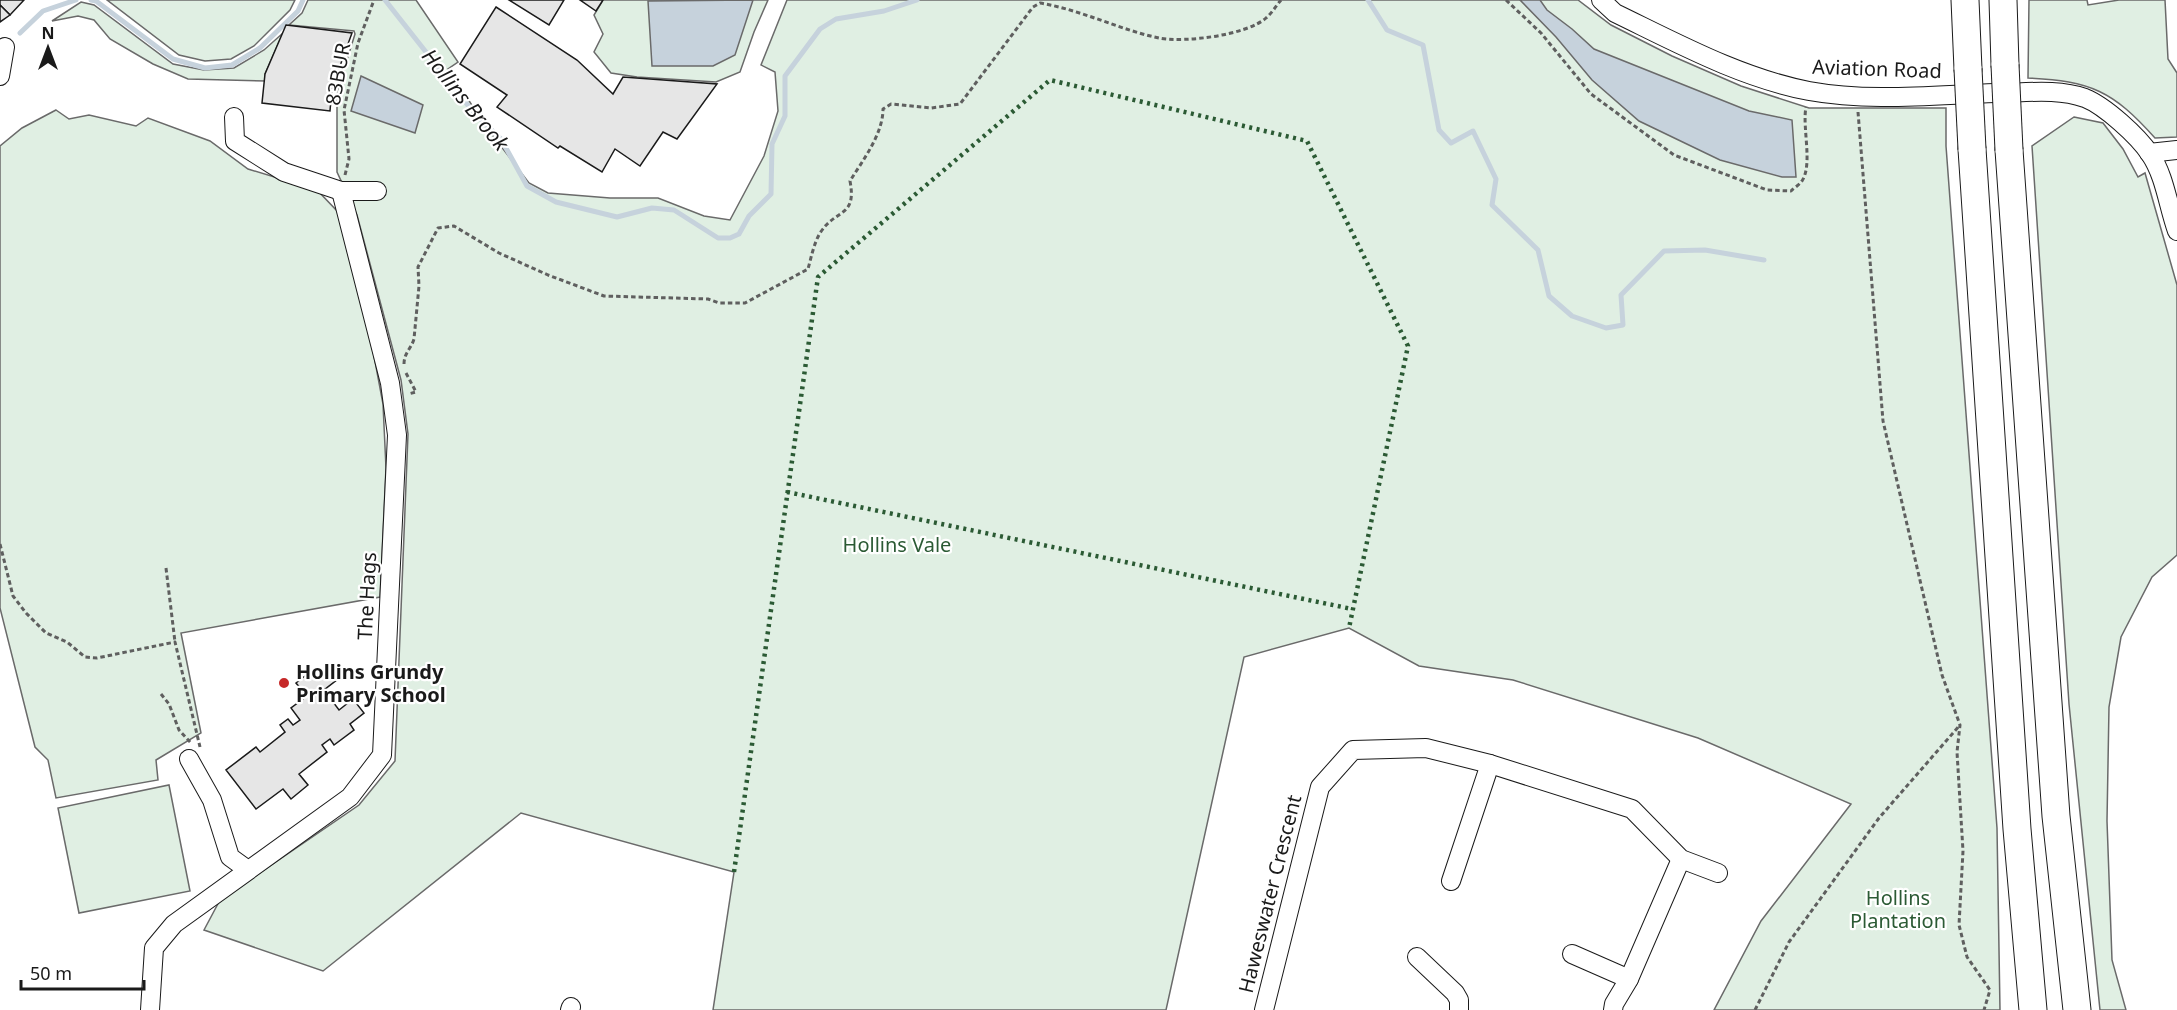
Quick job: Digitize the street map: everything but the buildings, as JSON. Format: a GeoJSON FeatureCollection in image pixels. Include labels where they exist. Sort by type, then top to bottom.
{"type":"FeatureCollection","features":[{"type":"Feature","properties":{"kind":"highway"},"geometry":{"type":"LineString","coordinates":[[1965,0],[1972,149],[2017,829],[2033,1010]]}},
{"type":"Feature","properties":{"kind":"highway"},"geometry":{"type":"LineString","coordinates":[[2002,0],[2009,150],[2056,816],[2077,1010]]}},
{"type":"Feature","properties":{"kind":"street","name":"Aviation Road"},"geometry":{"type":"LineString","coordinates":[[1600,0],[1615,13],[1730,67],[1810,91],[1856,95],[2030,92],[2070,94],[2084,98],[2105,110],[2150,153]]}},
{"type":"Feature","properties":{"kind":"street"},"geometry":{"type":"LineString","coordinates":[[0,76],[5,47]]}},
{"type":"Feature","properties":{"kind":"street"},"geometry":{"type":"LineString","coordinates":[[234,117],[235,141],[284,172],[341,191],[377,191]]}},
{"type":"Feature","properties":{"kind":"street"},"geometry":{"type":"LineString","coordinates":[[2177,150],[2150,153],[2157,167],[2177,231]]}},
{"type":"Feature","properties":{"kind":"street","name":"The Hags"},"geometry":{"type":"LineString","coordinates":[[150,1010],[154,948],[174,924],[350,797],[382,755],[397,435],[390,383],[341,191]]}},
{"type":"Feature","properties":{"kind":"street","name":"Haweswater Crescent"},"geometry":{"type":"LineString","coordinates":[[1264,1010],[1320,787],[1353,750],[1426,748],[1490,764],[1632,809],[1681,859]]}},
{"type":"Feature","properties":{"kind":"street"},"geometry":{"type":"LineString","coordinates":[[189,759],[212,800],[230,857],[248,870]]}},
{"type":"Feature","properties":{"kind":"street"},"geometry":{"type":"LineString","coordinates":[[1451,881],[1490,764]]}},
{"type":"Feature","properties":{"kind":"street"},"geometry":{"type":"LineString","coordinates":[[1613,1010],[1614,1004],[1629,979],[1681,859],[1718,873]]}},
{"type":"Feature","properties":{"kind":"street"},"geometry":{"type":"LineString","coordinates":[[1572,954],[1629,979]]}},
{"type":"Feature","properties":{"kind":"street"},"geometry":{"type":"LineString","coordinates":[[1418,957],[1455,993],[1459,1000],[1460,1010]]}},
{"type":"Feature","properties":{"kind":"path","name":"83BUR"},"geometry":{"type":"LineString","coordinates":[[341,191],[349,159],[344,110],[358,43],[374,0]]}},
{"type":"Feature","properties":{"kind":"path"},"geometry":{"type":"LineString","coordinates":[[392,397],[416,392],[404,369],[404,356],[412,346],[414,339],[419,286],[418,267],[438,228],[454,226],[499,253],[548,276],[604,296],[708,299],[719,303],[746,303],[808,269],[819,234],[831,220],[849,208],[853,197],[850,181],[869,150],[883,117],[883,109],[891,104],[931,108],[960,104],[1033,7],[1040,3],[1061,6],[1160,38],[1187,39],[1248,29],[1266,18],[1281,0]]}},
{"type":"Feature","properties":{"kind":"path"},"geometry":{"type":"LineString","coordinates":[[1506,0],[1541,33],[1591,94],[1674,155],[1767,190],[1791,191],[1802,180],[1806,168],[1804,116],[1810,91]]}},
{"type":"Feature","properties":{"kind":"path"},"geometry":{"type":"LineString","coordinates":[[1856,95],[1883,421],[1942,675],[1960,725],[1957,752],[1963,850],[1959,925],[1967,957],[1990,990],[1984,1010]]}},
{"type":"Feature","properties":{"kind":"path"},"geometry":{"type":"LineString","coordinates":[[0,544],[13,596],[46,633],[67,642],[85,657],[97,658],[175,642]]}},
{"type":"Feature","properties":{"kind":"path"},"geometry":{"type":"LineString","coordinates":[[161,694],[169,705],[179,730],[192,745],[201,747],[175,642],[166,568]]}},
{"type":"Feature","properties":{"kind":"path"},"geometry":{"type":"LineString","coordinates":[[1755,1010],[1789,942],[1878,818],[1960,725]]}},
{"type":"Feature","properties":{"kind":"green space"},"geometry":{"type":"Polygon","coordinates":[[[107,0],[295,0],[290,10],[254,46],[231,59],[205,61],[179,55],[107,0]]]}},
{"type":"Feature","properties":{"kind":"green space","name":"Hollins Vale"},"geometry":{"type":"Polygon","coordinates":[[[308,0],[416,0],[458,62],[448,69],[487,128],[529,183],[548,193],[610,198],[658,198],[704,216],[730,220],[764,156],[778,111],[775,72],[761,65],[787,0],[1578,0],[1611,25],[1672,56],[1741,86],[1809,108],[1946,108],[1946,146],[1997,828],[2000,1010],[1714,1010],[1761,921],[1851,804],[1698,738],[1513,680],[1419,666],[1349,628],[1244,657],[1166,1010],[713,1010],[734,872],[521,813],[323,971],[204,930],[220,900],[359,805],[395,761],[408,434],[401,380],[357,215],[337,172],[337,92],[355,34],[354,31],[289,25],[302,13],[308,0]]]}},
{"type":"Feature","properties":{"kind":"green space"},"geometry":{"type":"Polygon","coordinates":[[[603,0],[768,0],[740,72],[716,82],[611,73],[594,52],[603,34],[594,15],[603,0]]]}},
{"type":"Feature","properties":{"kind":"green space"},"geometry":{"type":"Polygon","coordinates":[[[2029,0],[2087,0],[2088,5],[2119,0],[2165,0],[2168,59],[2177,73],[2177,137],[2155,138],[2113,99],[2085,86],[2028,78],[2029,0]]]}},
{"type":"Feature","properties":{"kind":"green space"},"geometry":{"type":"Polygon","coordinates":[[[81,2],[94,5],[173,64],[204,70],[234,68],[264,50],[283,33],[265,74],[266,81],[188,79],[153,64],[110,39],[94,20],[78,16],[52,21],[81,2]]]}},
{"type":"Feature","properties":{"kind":"green space"},"geometry":{"type":"Polygon","coordinates":[[[56,110],[69,119],[89,115],[136,126],[148,118],[210,141],[248,169],[317,190],[338,212],[368,324],[383,404],[386,468],[380,597],[181,633],[201,733],[156,760],[158,780],[56,798],[48,760],[35,747],[0,608],[0,146],[22,128],[56,110]]]}},
{"type":"Feature","properties":{"kind":"green space"},"geometry":{"type":"Polygon","coordinates":[[[2074,117],[2103,123],[2123,149],[2138,177],[2145,173],[2177,285],[2177,555],[2152,577],[2121,637],[2109,707],[2107,821],[2112,960],[2126,1010],[2100,1010],[2069,704],[2032,146],[2074,117]]]}},
{"type":"Feature","properties":{"kind":"green space"},"geometry":{"type":"Polygon","coordinates":[[[169,785],[190,891],[79,913],[58,808],[169,785]]]}},
{"type":"Feature","properties":{"kind":"shaded area"},"geometry":{"type":"Polygon","coordinates":[[[753,0],[735,55],[713,66],[652,66],[648,1],[753,0]]]}},
{"type":"Feature","properties":{"kind":"shaded area"},"geometry":{"type":"Polygon","coordinates":[[[1520,0],[1540,0],[1547,10],[1594,49],[1749,111],[1792,120],[1796,177],[1782,177],[1720,160],[1639,121],[1592,80],[1556,37],[1520,0]]]}},
{"type":"Feature","properties":{"kind":"shaded area"},"geometry":{"type":"Polygon","coordinates":[[[361,76],[423,105],[415,133],[351,111],[361,76]]]}},
{"type":"Feature","properties":{"kind":"waterway","name":"Hollins Brook"},"geometry":{"type":"LineString","coordinates":[[20,33],[43,11],[76,0]]}},
{"type":"Feature","properties":{"kind":"waterway","name":"Hollins Brook"},"geometry":{"type":"LineString","coordinates":[[91,0],[96,1],[173,59],[205,68],[232,65],[260,48],[298,11],[303,0]]}},
{"type":"Feature","properties":{"kind":"waterway","name":"Hollins Brook"},"geometry":{"type":"LineString","coordinates":[[385,0],[474,113],[501,139],[527,186],[556,202],[617,217],[652,208],[674,210],[718,238],[730,238],[739,234],[749,216],[771,194],[772,144],[785,116],[785,76],[820,29],[836,19],[884,11],[917,0]]}},
{"type":"Feature","properties":{"kind":"waterway","name":"Hollins Brook"},"geometry":{"type":"LineString","coordinates":[[1368,0],[1387,30],[1423,45],[1439,130],[1451,143],[1473,131],[1496,179],[1492,205],[1538,250],[1549,296],[1572,316],[1606,328],[1623,325],[1621,295],[1664,251],[1705,250],[1764,260]]}},
{"type":"Feature","properties":{"kind":"hedge"},"geometry":{"type":"LineString","coordinates":[[734,872],[818,277],[1050,80],[1307,141],[1408,346],[1349,628]]}},
{"type":"Feature","properties":{"kind":"hedge"},"geometry":{"type":"LineString","coordinates":[[787,492],[1352,609]]}},
{"type":"Feature","properties":{"kind":"place","name":"Hollins Grundy Primary School"},"geometry":{"type":"Point","coordinates":[284,683]}},
{"type":"Feature","properties":{"kind":"park label","name":"Hollins Plantation"},"geometry":{"type":"Point","coordinates":[1898,910]}}]}
